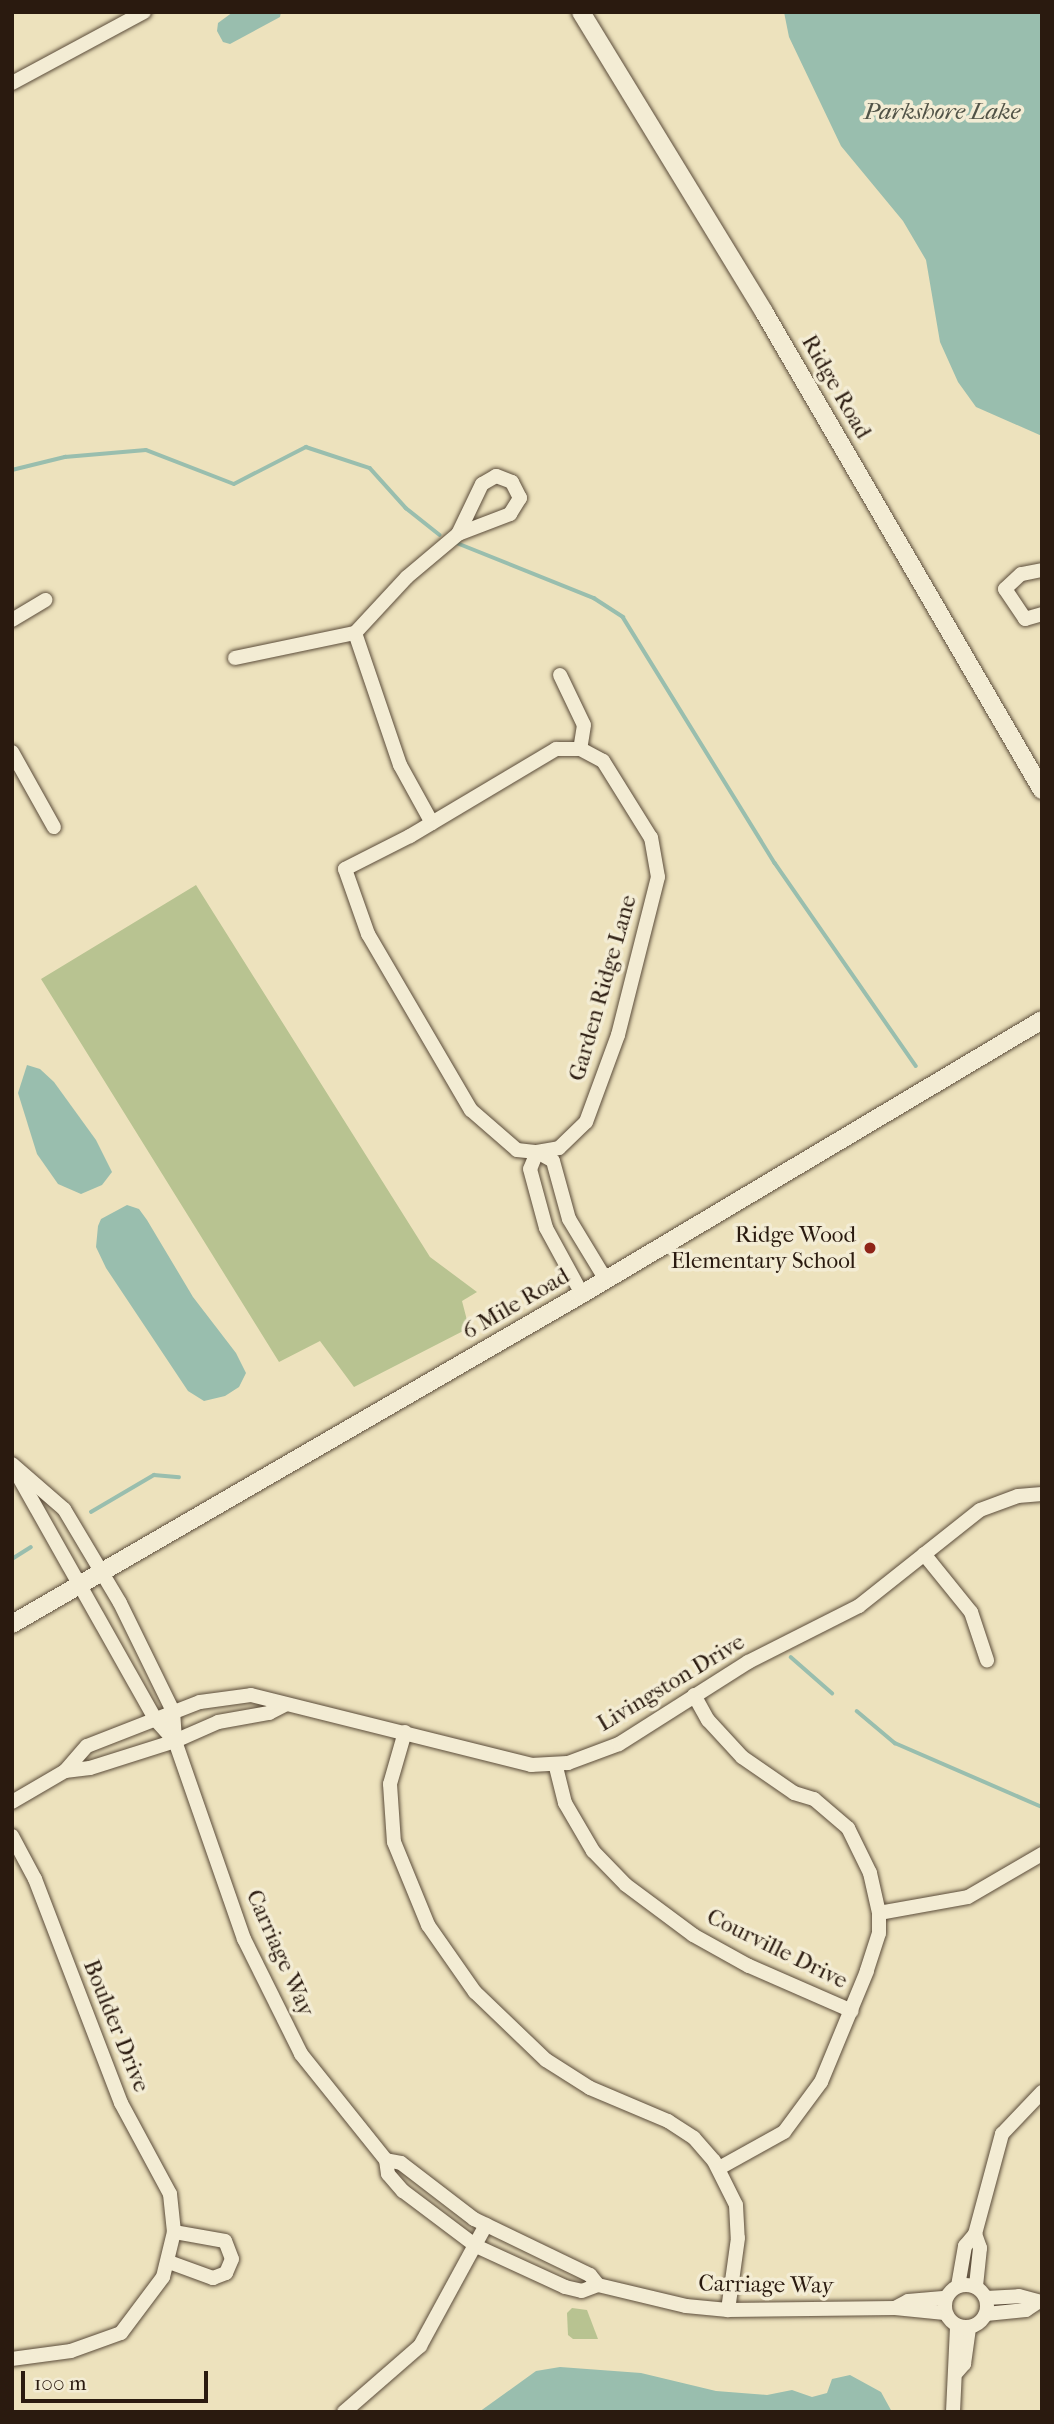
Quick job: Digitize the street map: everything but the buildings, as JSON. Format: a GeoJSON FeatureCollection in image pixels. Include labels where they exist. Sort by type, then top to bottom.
{"type":"FeatureCollection","features":[{"type":"Feature","properties":{"kind":"street"},"geometry":{"type":"LineString","coordinates":[[12,83],[144,12]]}},
{"type":"Feature","properties":{"kind":"street","name":"Ridge Road"},"geometry":{"type":"LineString","coordinates":[[581,12],[764,312],[1042,790]]}},
{"type":"Feature","properties":{"kind":"street"},"geometry":{"type":"LineString","coordinates":[[235,659],[355,633],[408,577],[458,534],[510,514],[520,498],[512,482],[496,476],[482,484],[458,534]]}},
{"type":"Feature","properties":{"kind":"street"},"geometry":{"type":"LineString","coordinates":[[1042,570],[1021,574],[1006,589],[1025,619],[1042,614]]}},
{"type":"Feature","properties":{"kind":"street"},"geometry":{"type":"LineString","coordinates":[[12,620],[45,600]]}},
{"type":"Feature","properties":{"kind":"street"},"geometry":{"type":"LineString","coordinates":[[355,633],[400,765],[432,822]]}},
{"type":"Feature","properties":{"kind":"street"},"geometry":{"type":"LineString","coordinates":[[561,676],[584,725],[580,749],[556,749],[432,822],[345,869],[368,934],[471,1110],[517,1150],[537,1152],[553,1161],[569,1219],[606,1280]]}},
{"type":"Feature","properties":{"kind":"street","name":"Garden Ridge Lane"},"geometry":{"type":"LineString","coordinates":[[537,1152],[559,1148],[586,1122],[618,1035],[658,877],[651,838],[603,761],[580,749]]}},
{"type":"Feature","properties":{"kind":"street"},"geometry":{"type":"LineString","coordinates":[[12,752],[54,827]]}},
{"type":"Feature","properties":{"kind":"street","name":"6 Mile Road"},"geometry":{"type":"LineString","coordinates":[[12,1624],[606,1280],[1042,1020]]}},
{"type":"Feature","properties":{"kind":"street"},"geometry":{"type":"LineString","coordinates":[[537,1152],[530,1169],[546,1228],[582,1294]]}},
{"type":"Feature","properties":{"kind":"street","name":"Carriage Way"},"geometry":{"type":"LineString","coordinates":[[12,1464],[64,1509],[102,1571],[173,1711],[175,1741],[244,1939],[301,2054],[386,2160],[388,2174],[402,2191],[476,2246],[551,2283],[582,2291],[598,2285],[686,2306],[728,2310],[895,2308],[908,2301],[946,2305]]}},
{"type":"Feature","properties":{"kind":"street","name":"Carriage Way"},"geometry":{"type":"LineString","coordinates":[[12,1464],[82,1583],[155,1718],[175,1741]]}},
{"type":"Feature","properties":{"kind":"street","name":"Livingston Drive"},"geometry":{"type":"LineString","coordinates":[[65,1771],[87,1746],[155,1718],[173,1711],[251,1695],[269,1696],[285,1705],[405,1732],[531,1765],[556,1767],[619,1744],[694,1695],[859,1606],[980,1510],[1018,1496],[1042,1494]]}},
{"type":"Feature","properties":{"kind":"street"},"geometry":{"type":"LineString","coordinates":[[924,1554],[971,1612],[987,1660]]}},
{"type":"Feature","properties":{"kind":"street"},"geometry":{"type":"LineString","coordinates":[[694,1695],[708,1720],[742,1757],[794,1793],[814,1799],[848,1828],[870,1873],[879,1913],[879,1933],[852,2011],[821,2082],[784,2132],[719,2168]]}},
{"type":"Feature","properties":{"kind":"street"},"geometry":{"type":"LineString","coordinates":[[12,1802],[65,1771],[175,1741],[218,1721],[269,1713],[285,1705]]}},
{"type":"Feature","properties":{"kind":"street"},"geometry":{"type":"LineString","coordinates":[[405,1732],[390,1784],[396,1853],[428,1925],[462,1975],[546,2060],[590,2088],[668,2121],[694,2138],[719,2168],[736,2205],[738,2238],[728,2310]]}},
{"type":"Feature","properties":{"kind":"street","name":"Courville Drive"},"geometry":{"type":"LineString","coordinates":[[556,1767],[565,1803],[593,1851],[626,1885],[693,1935],[749,1966],[852,2011]]}},
{"type":"Feature","properties":{"kind":"street","name":"Boulder Drive"},"geometry":{"type":"LineString","coordinates":[[12,1836],[35,1879],[121,2103],[170,2194],[174,2232],[169,2262],[154,2294],[121,2333],[83,2348],[12,2360]]}},
{"type":"Feature","properties":{"kind":"street"},"geometry":{"type":"LineString","coordinates":[[879,1913],[968,1897],[1042,1854]]}},
{"type":"Feature","properties":{"kind":"street"},"geometry":{"type":"LineString","coordinates":[[963,2326],[946,2305],[958,2286],[965,2246],[975,2234],[1002,2134],[1042,2092]]}},
{"type":"Feature","properties":{"kind":"street","name":"Carriage Way"},"geometry":{"type":"LineString","coordinates":[[386,2160],[401,2163],[486,2225],[590,2275],[598,2285]]}},
{"type":"Feature","properties":{"kind":"street"},"geometry":{"type":"LineString","coordinates":[[344,2412],[420,2346],[486,2225]]}},
{"type":"Feature","properties":{"kind":"street"},"geometry":{"type":"LineString","coordinates":[[169,2262],[213,2278],[226,2273],[232,2259],[225,2241],[174,2232]]}},
{"type":"Feature","properties":{"kind":"street"},"geometry":{"type":"LineString","coordinates":[[975,2234],[980,2248],[976,2286],[986,2298],[986,2314]]}},
{"type":"Feature","properties":{"kind":"street"},"geometry":{"type":"LineString","coordinates":[[958,2286],[976,2286]]}},
{"type":"Feature","properties":{"kind":"street"},"geometry":{"type":"LineString","coordinates":[[986,2298],[1018,2296],[1040,2302]]}},
{"type":"Feature","properties":{"kind":"street"},"geometry":{"type":"LineString","coordinates":[[953,2412],[957,2372],[953,2363],[963,2326],[986,2314],[1026,2310],[1040,2302]]}},
{"type":"Feature","properties":{"kind":"shaded area"},"geometry":{"type":"Polygon","coordinates":[[[196,885],[430,1257],[477,1292],[462,1301],[469,1328],[354,1387],[320,1341],[279,1362],[41,979],[196,885]]]}},
{"type":"Feature","properties":{"kind":"shaded area"},"geometry":{"type":"Polygon","coordinates":[[[572,2308],[587,2310],[598,2339],[573,2339],[568,2335],[567,2313],[572,2308]]]}},
{"type":"Feature","properties":{"kind":"water"},"geometry":{"type":"Polygon","coordinates":[[[233,12],[281,12],[280,17],[230,44],[223,42],[217,31],[218,23],[233,12]]]}},
{"type":"Feature","properties":{"kind":"water","name":"Parkshore Lake"},"geometry":{"type":"Polygon","coordinates":[[[784,12],[1042,12],[1042,436],[976,407],[958,382],[940,342],[926,260],[903,221],[841,146],[789,37],[784,12]]]}},
{"type":"Feature","properties":{"kind":"water"},"geometry":{"type":"Polygon","coordinates":[[[27,1065],[40,1069],[54,1082],[96,1140],[112,1172],[102,1185],[81,1194],[58,1184],[37,1154],[18,1093],[27,1065]]]}},
{"type":"Feature","properties":{"kind":"water"},"geometry":{"type":"Polygon","coordinates":[[[127,1205],[139,1209],[193,1297],[236,1353],[246,1373],[239,1387],[225,1396],[204,1401],[188,1391],[106,1268],[96,1247],[98,1226],[101,1219],[127,1205]]]}},
{"type":"Feature","properties":{"kind":"water"},"geometry":{"type":"Polygon","coordinates":[[[560,2367],[641,2373],[716,2391],[767,2395],[792,2390],[812,2397],[827,2393],[832,2379],[850,2375],[881,2392],[892,2412],[479,2412],[536,2371],[560,2367]]]}},
{"type":"Feature","properties":{"kind":"waterway"},"geometry":{"type":"LineString","coordinates":[[12,470],[65,457],[146,450],[234,484],[306,447],[370,468],[406,508],[440,535]]}},
{"type":"Feature","properties":{"kind":"waterway"},"geometry":{"type":"LineString","coordinates":[[457,543],[594,598],[623,617],[775,863],[916,1066]]}},
{"type":"Feature","properties":{"kind":"waterway"},"geometry":{"type":"LineString","coordinates":[[91,1512],[154,1475],[179,1477]]}},
{"type":"Feature","properties":{"kind":"waterway"},"geometry":{"type":"LineString","coordinates":[[12,1559],[31,1547]]}},
{"type":"Feature","properties":{"kind":"waterway"},"geometry":{"type":"LineString","coordinates":[[791,1657],[832,1693]]}},
{"type":"Feature","properties":{"kind":"waterway"},"geometry":{"type":"LineString","coordinates":[[857,1711],[895,1743],[1042,1807]]}},
{"type":"Feature","properties":{"kind":"place","name":"Ridge Wood Elementary School"},"geometry":{"type":"Point","coordinates":[870,1248]}}]}
